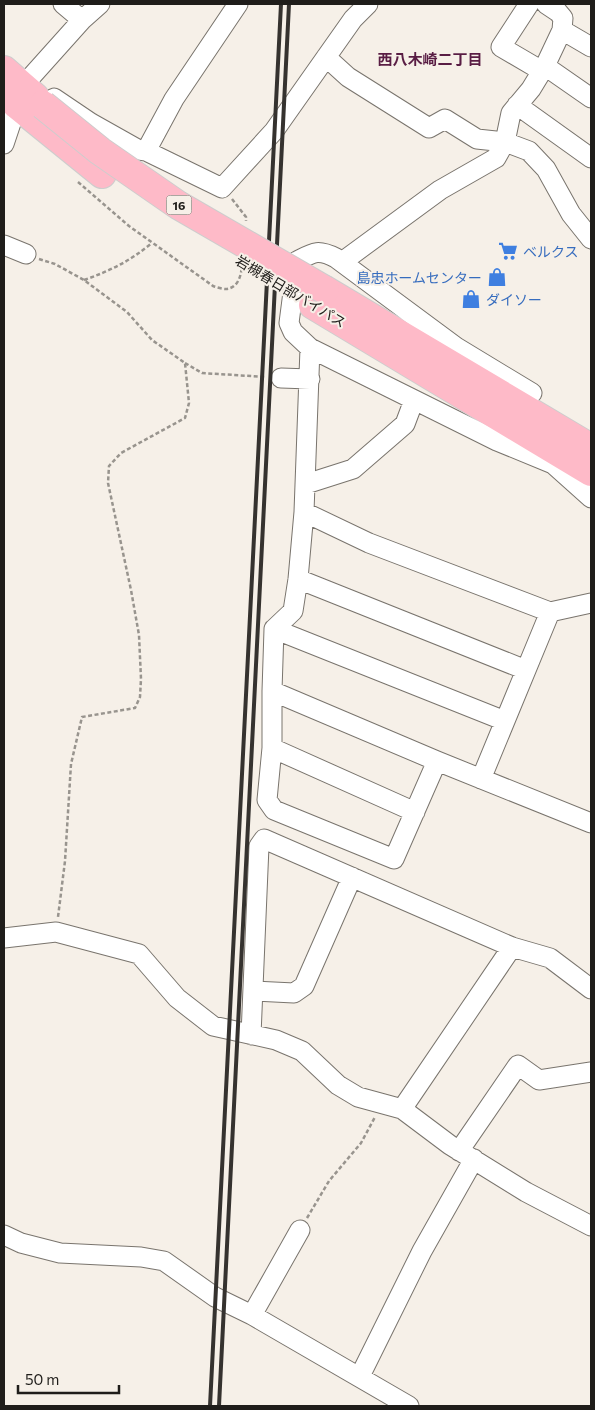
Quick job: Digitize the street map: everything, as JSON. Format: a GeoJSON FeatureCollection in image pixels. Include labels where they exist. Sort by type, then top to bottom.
{"type":"FeatureCollection","features":[{"type":"Feature","properties":{"kind":"highway","name":"岩槻春日部バイパス"},"geometry":{"type":"LineString","coordinates":[[4,70],[26,98],[102,174],[591,448]]}},
{"type":"Feature","properties":{"kind":"highway","name":"岩槻春日部バイパス"},"geometry":{"type":"LineString","coordinates":[[319,297],[591,472]]}},
{"type":"Feature","properties":{"kind":"street"},"geometry":{"type":"LineString","coordinates":[[63,4],[82,20]]}},
{"type":"Feature","properties":{"kind":"street"},"geometry":{"type":"LineString","coordinates":[[4,144],[26,98],[82,20],[100,4]]}},
{"type":"Feature","properties":{"kind":"street"},"geometry":{"type":"LineString","coordinates":[[146,151],[174,99],[238,4]]}},
{"type":"Feature","properties":{"kind":"street"},"geometry":{"type":"LineString","coordinates":[[26,98],[69,109],[139,150],[146,151],[222,188],[274,131],[353,19],[368,4]]}},
{"type":"Feature","properties":{"kind":"street"},"geometry":{"type":"LineString","coordinates":[[529,4],[501,47],[544,68],[591,98]]}},
{"type":"Feature","properties":{"kind":"street"},"geometry":{"type":"LineString","coordinates":[[342,262],[440,190],[496,158],[506,142],[511,113],[532,89],[562,30],[563,18],[546,4]]}},
{"type":"Feature","properties":{"kind":"street"},"geometry":{"type":"LineString","coordinates":[[562,30],[591,47]]}},
{"type":"Feature","properties":{"kind":"street"},"geometry":{"type":"LineString","coordinates":[[326,57],[348,77],[429,128],[445,120],[477,139],[506,142],[529,151],[546,169],[571,214],[591,239]]}},
{"type":"Feature","properties":{"kind":"street"},"geometry":{"type":"LineString","coordinates":[[518,105],[591,158]]}},
{"type":"Feature","properties":{"kind":"street"},"geometry":{"type":"LineString","coordinates":[[4,245],[26,254]]}},
{"type":"Feature","properties":{"kind":"street"},"geometry":{"type":"LineString","coordinates":[[532,393],[456,347],[342,262],[324,252],[310,254],[296,261],[289,323],[293,332],[310,348],[497,441],[553,464],[591,498]]}},
{"type":"Feature","properties":{"kind":"street"},"geometry":{"type":"LineString","coordinates":[[310,348],[306,484],[298,579],[293,611],[274,629],[272,748],[266,800],[274,810],[394,859],[437,761]]}},
{"type":"Feature","properties":{"kind":"street"},"geometry":{"type":"LineString","coordinates":[[281,378],[310,380]]}},
{"type":"Feature","properties":{"kind":"street"},"geometry":{"type":"LineString","coordinates":[[306,484],[353,469],[404,424],[414,400]]}},
{"type":"Feature","properties":{"kind":"street"},"geometry":{"type":"LineString","coordinates":[[304,512],[369,544],[550,612],[591,603]]}},
{"type":"Feature","properties":{"kind":"street"},"geometry":{"type":"LineString","coordinates":[[298,579],[526,670]]}},
{"type":"Feature","properties":{"kind":"street"},"geometry":{"type":"LineString","coordinates":[[481,779],[550,612]]}},
{"type":"Feature","properties":{"kind":"street"},"geometry":{"type":"LineString","coordinates":[[274,629],[505,721]]}},
{"type":"Feature","properties":{"kind":"street"},"geometry":{"type":"LineString","coordinates":[[272,692],[591,823]]}},
{"type":"Feature","properties":{"kind":"street"},"geometry":{"type":"LineString","coordinates":[[272,748],[415,812]]}},
{"type":"Feature","properties":{"kind":"street"},"geometry":{"type":"LineString","coordinates":[[251,1036],[259,846],[264,839],[512,947],[550,958],[591,989]]}},
{"type":"Feature","properties":{"kind":"street"},"geometry":{"type":"LineString","coordinates":[[253,991],[294,994],[304,986],[352,877]]}},
{"type":"Feature","properties":{"kind":"street"},"geometry":{"type":"LineString","coordinates":[[4,938],[56,932],[139,954],[177,998],[213,1026],[251,1036],[276,1040],[302,1051],[338,1085],[358,1097],[402,1109],[466,1155],[526,1192],[591,1226]]}},
{"type":"Feature","properties":{"kind":"street"},"geometry":{"type":"LineString","coordinates":[[402,1109],[512,947]]}},
{"type":"Feature","properties":{"kind":"street"},"geometry":{"type":"LineString","coordinates":[[360,1376],[422,1251],[466,1155],[518,1065],[539,1080],[591,1072]]}},
{"type":"Feature","properties":{"kind":"street"},"geometry":{"type":"LineString","coordinates":[[252,1315],[300,1230]]}},
{"type":"Feature","properties":{"kind":"street"},"geometry":{"type":"LineString","coordinates":[[4,1235],[21,1243],[60,1253],[141,1257],[164,1261],[215,1297],[252,1315],[409,1406]]}},
{"type":"Feature","properties":{"kind":"path"},"geometry":{"type":"LineString","coordinates":[[75,180],[129,226],[213,286],[225,289],[236,284],[241,276],[242,266]]}},
{"type":"Feature","properties":{"kind":"path"},"geometry":{"type":"LineString","coordinates":[[222,188],[240,206],[246,216],[245,226]]}},
{"type":"Feature","properties":{"kind":"path"},"geometry":{"type":"LineString","coordinates":[[84,280],[109,271],[137,255],[153,242]]}},
{"type":"Feature","properties":{"kind":"path"},"geometry":{"type":"LineString","coordinates":[[26,254],[54,264],[84,280],[127,312],[152,340],[202,373],[281,378]]}},
{"type":"Feature","properties":{"kind":"path"},"geometry":{"type":"LineString","coordinates":[[56,932],[65,861],[71,764],[82,717],[135,708],[140,696],[139,635],[108,483],[109,466],[121,452],[185,418],[189,403],[185,363]]}},
{"type":"Feature","properties":{"kind":"path"},"geometry":{"type":"LineString","coordinates":[[300,1230],[329,1181],[360,1143],[382,1103]]}},
{"type":"Feature","properties":{"kind":"railway"},"geometry":{"type":"LineString","coordinates":[[210,1406],[281,4]]}},
{"type":"Feature","properties":{"kind":"railway"},"geometry":{"type":"LineString","coordinates":[[219,1406],[289,4]]}},
{"type":"Feature","properties":{"kind":"place","name":"ベルクス"},"geometry":{"type":"Point","coordinates":[508,251]}},
{"type":"Feature","properties":{"kind":"place","name":"島忠ホームセンター"},"geometry":{"type":"Point","coordinates":[497,277]}},
{"type":"Feature","properties":{"kind":"place","name":"ダイソー"},"geometry":{"type":"Point","coordinates":[471,299]}},
{"type":"Feature","properties":{"kind":"district","name":"西八木崎二丁目"},"geometry":{"type":"Point","coordinates":[430,59]}}]}
